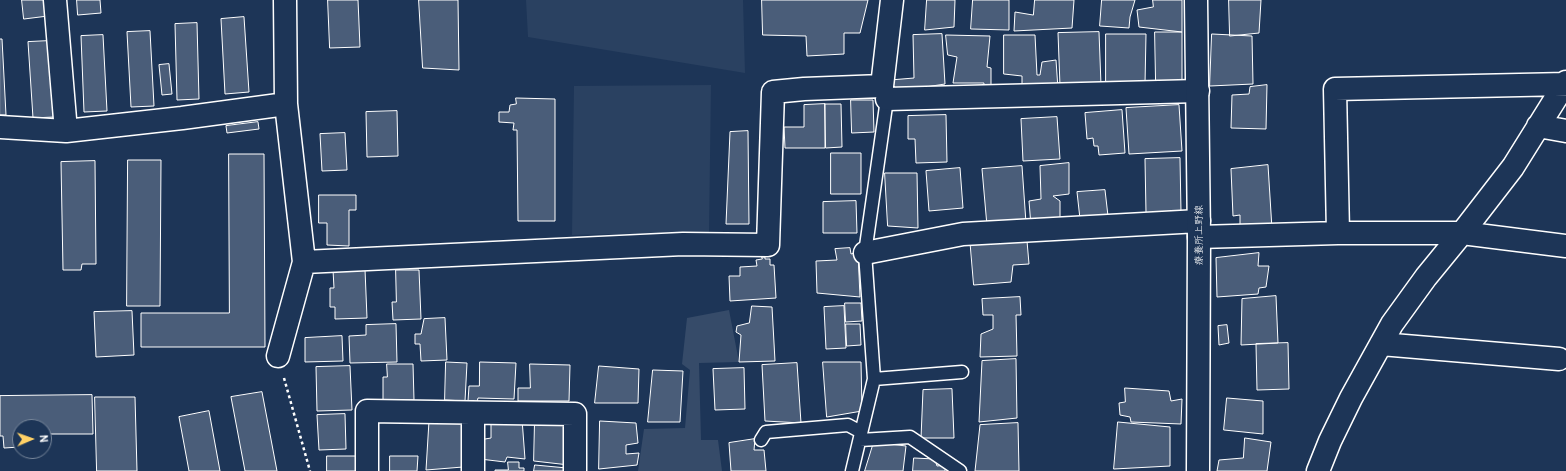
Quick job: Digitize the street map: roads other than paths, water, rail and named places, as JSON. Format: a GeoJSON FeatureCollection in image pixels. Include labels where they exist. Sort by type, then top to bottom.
{"type":"FeatureCollection","features":[{"type":"Feature","properties":{"kind":"street"},"geometry":{"type":"LineString","coordinates":[[55,0],[66,131]]}},
{"type":"Feature","properties":{"kind":"street"},"geometry":{"type":"LineString","coordinates":[[278,356],[304,262],[286,104],[285,0]]}},
{"type":"Feature","properties":{"kind":"street"},"geometry":{"type":"LineString","coordinates":[[884,93],[892,0]]}},
{"type":"Feature","properties":{"kind":"street","name":"療養所上野線"},"geometry":{"type":"LineString","coordinates":[[1196,0],[1199,229],[1198,471]]}},
{"type":"Feature","properties":{"kind":"street"},"geometry":{"type":"LineString","coordinates":[[1318,471],[1336,428],[1392,324],[1426,277],[1513,167],[1566,83]]}},
{"type":"Feature","properties":{"kind":"street"},"geometry":{"type":"LineString","coordinates":[[1338,233],[1335,89],[1566,83]]}},
{"type":"Feature","properties":{"kind":"street"},"geometry":{"type":"LineString","coordinates":[[304,262],[683,244],[768,245],[773,92],[804,89],[884,93],[1198,91]]}},
{"type":"Feature","properties":{"kind":"street"},"geometry":{"type":"LineString","coordinates":[[0,127],[66,131],[182,118],[286,104]]}},
{"type":"Feature","properties":{"kind":"street"},"geometry":{"type":"LineString","coordinates":[[1538,126],[1566,131]]}},
{"type":"Feature","properties":{"kind":"street"},"geometry":{"type":"LineString","coordinates":[[865,253],[963,234],[1199,229],[1338,233],[1462,233],[1566,246]]}},
{"type":"Feature","properties":{"kind":"street"},"geometry":{"type":"LineString","coordinates":[[1381,344],[1559,359]]}},
{"type":"Feature","properties":{"kind":"street"},"geometry":{"type":"LineString","coordinates":[[367,471],[367,411],[575,414],[575,471]]}},
{"type":"Feature","properties":{"kind":"street"},"geometry":{"type":"LineString","coordinates":[[473,413],[473,471]]}},
{"type":"Feature","properties":{"kind":"lane"},"geometry":{"type":"LineString","coordinates":[[852,471],[874,379],[865,253],[884,93]]}},
{"type":"Feature","properties":{"kind":"lane"},"geometry":{"type":"LineString","coordinates":[[874,379],[962,372]]}},
{"type":"Feature","properties":{"kind":"lane"},"geometry":{"type":"LineString","coordinates":[[761,440],[766,432],[848,425],[860,436],[910,437],[960,471]]}}]}
